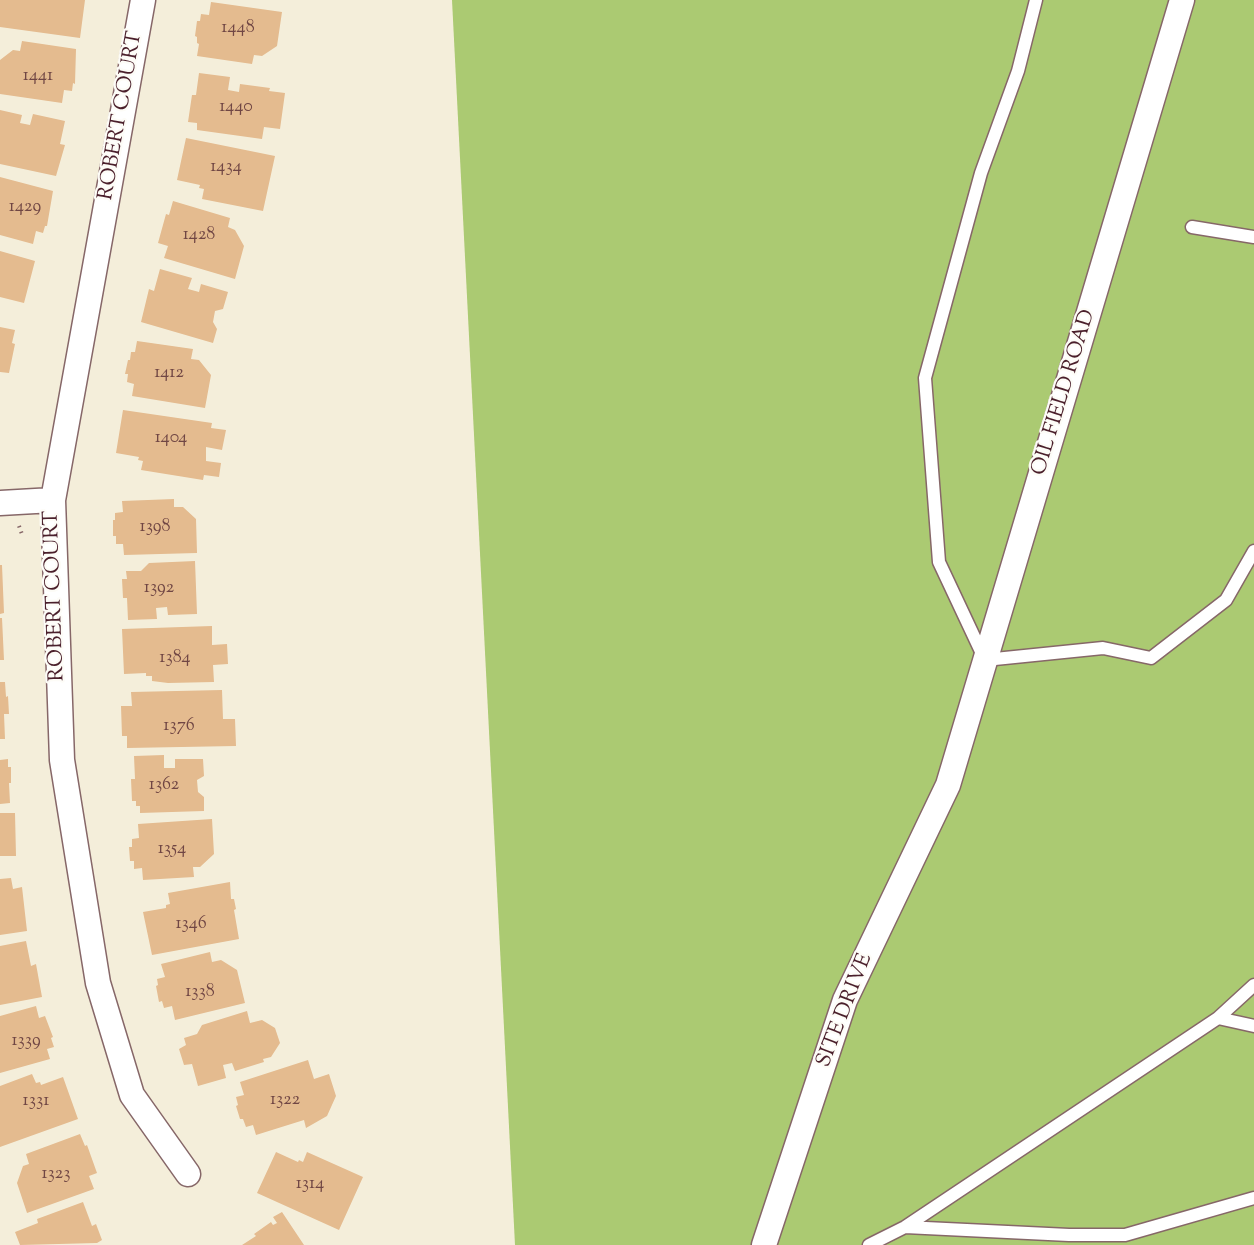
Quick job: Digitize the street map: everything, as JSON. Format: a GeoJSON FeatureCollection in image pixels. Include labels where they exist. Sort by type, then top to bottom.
{"type":"FeatureCollection","features":[{"type":"Feature","properties":{"kind":"street","name":"ROBERT COURT"},"geometry":{"type":"LineString","coordinates":[[143,0],[53,500],[62,760],[98,983],[132,1095],[188,1174]]}},
{"type":"Feature","properties":{"kind":"street","name":"OIL FIELD ROAD"},"geometry":{"type":"LineString","coordinates":[[948,785],[1182,0]]}},
{"type":"Feature","properties":{"kind":"street"},"geometry":{"type":"LineString","coordinates":[[0,503],[53,500]]}},
{"type":"Feature","properties":{"kind":"street","name":"SITE DRIVE"},"geometry":{"type":"LineString","coordinates":[[764,1245],[845,1000],[948,785]]}},
{"type":"Feature","properties":{"kind":"lane"},"geometry":{"type":"LineString","coordinates":[[1036,0],[1018,71],[981,173],[925,378],[939,562],[985,660],[1103,648],[1151,658],[1226,600],[1254,551]]}},
{"type":"Feature","properties":{"kind":"lane"},"geometry":{"type":"LineString","coordinates":[[1192,227],[1254,237]]}},
{"type":"Feature","properties":{"kind":"lane"},"geometry":{"type":"LineString","coordinates":[[869,1245],[905,1227],[1218,1018],[1254,985]]}},
{"type":"Feature","properties":{"kind":"lane"},"geometry":{"type":"LineString","coordinates":[[1218,1018],[1254,1026]]}},
{"type":"Feature","properties":{"kind":"lane"},"geometry":{"type":"LineString","coordinates":[[905,1227],[1069,1236],[1125,1236],[1254,1198]]}},
{"type":"Feature","properties":{"kind":"green space"},"geometry":{"type":"Polygon","coordinates":[[[452,0],[1254,0],[1254,1245],[515,1245],[452,0]]]}},
{"type":"Feature","properties":{"kind":"building"},"geometry":{"type":"Polygon","coordinates":[[[0,0],[85,0],[80,38],[0,27],[0,0]]]}},
{"type":"Feature","properties":{"kind":"building"},"geometry":{"type":"Polygon","coordinates":[[[211,2],[282,12],[277,46],[262,56],[254,55],[252,64],[197,56],[199,44],[195,36],[197,21],[200,21],[201,14],[209,15],[211,2]]]}},
{"type":"Feature","properties":{"kind":"building"},"geometry":{"type":"Polygon","coordinates":[[[22,41],[76,49],[75,84],[73,83],[72,91],[64,90],[62,103],[0,94],[0,60],[13,50],[20,51],[22,41]]]}},
{"type":"Feature","properties":{"kind":"building"},"geometry":{"type":"Polygon","coordinates":[[[199,73],[230,77],[228,90],[239,92],[240,84],[270,88],[269,91],[285,93],[280,129],[264,127],[262,139],[197,130],[197,123],[188,122],[192,95],[196,95],[199,73]]]}},
{"type":"Feature","properties":{"kind":"building"},"geometry":{"type":"Polygon","coordinates":[[[0,110],[22,115],[20,123],[30,125],[33,114],[65,121],[60,144],[65,145],[56,176],[0,164],[0,110]]]}},
{"type":"Feature","properties":{"kind":"building"},"geometry":{"type":"Polygon","coordinates":[[[186,138],[275,156],[263,211],[202,199],[204,189],[199,188],[200,185],[177,180],[186,138]]]}},
{"type":"Feature","properties":{"kind":"building"},"geometry":{"type":"Polygon","coordinates":[[[0,177],[53,191],[47,226],[43,233],[36,231],[33,244],[0,235],[0,177]]]}},
{"type":"Feature","properties":{"kind":"building"},"geometry":{"type":"Polygon","coordinates":[[[173,201],[230,218],[228,227],[235,230],[244,246],[235,279],[164,258],[168,246],[158,243],[166,214],[169,215],[173,201]]]}},
{"type":"Feature","properties":{"kind":"building"},"geometry":{"type":"Polygon","coordinates":[[[0,251],[35,261],[24,303],[0,297],[0,251]]]}},
{"type":"Feature","properties":{"kind":"building"},"geometry":{"type":"Polygon","coordinates":[[[160,269],[192,278],[188,289],[199,292],[201,284],[228,292],[223,309],[215,311],[213,322],[217,329],[213,343],[141,322],[149,289],[154,291],[160,269]]]}},
{"type":"Feature","properties":{"kind":"building"},"geometry":{"type":"Polygon","coordinates":[[[0,327],[15,330],[12,343],[15,344],[9,373],[0,372],[0,327]]]}},
{"type":"Feature","properties":{"kind":"building"},"geometry":{"type":"Polygon","coordinates":[[[137,341],[193,349],[191,359],[199,360],[211,375],[205,408],[132,396],[134,384],[127,382],[128,374],[125,374],[128,360],[130,360],[131,352],[135,352],[137,341]]]}},
{"type":"Feature","properties":{"kind":"building"},"geometry":{"type":"Polygon","coordinates":[[[123,410],[212,423],[211,428],[226,430],[222,450],[206,447],[206,461],[221,463],[219,477],[204,475],[203,480],[141,470],[143,461],[138,460],[139,457],[116,453],[123,410]]]}},
{"type":"Feature","properties":{"kind":"building"},"geometry":{"type":"Polygon","coordinates":[[[174,499],[174,507],[183,507],[196,519],[197,553],[124,555],[123,544],[116,544],[116,536],[113,536],[113,520],[115,520],[115,513],[123,512],[122,501],[174,499]]]}},
{"type":"Feature","properties":{"kind":"building"},"geometry":{"type":"Polygon","coordinates":[[[195,561],[197,614],[168,615],[167,607],[156,608],[157,619],[128,620],[127,598],[123,598],[122,579],[127,579],[126,571],[141,571],[149,563],[195,561]]]}},
{"type":"Feature","properties":{"kind":"building"},"geometry":{"type":"Polygon","coordinates":[[[0,565],[2,565],[4,613],[0,614],[0,565]]]}},
{"type":"Feature","properties":{"kind":"building"},"geometry":{"type":"Polygon","coordinates":[[[0,618],[2,618],[4,660],[0,660],[0,618]]]}},
{"type":"Feature","properties":{"kind":"building"},"geometry":{"type":"Polygon","coordinates":[[[212,626],[212,645],[227,644],[228,664],[213,665],[214,682],[168,683],[152,681],[152,676],[146,676],[146,673],[124,674],[122,629],[212,626]]]}},
{"type":"Feature","properties":{"kind":"building"},"geometry":{"type":"Polygon","coordinates":[[[0,682],[5,682],[6,697],[8,696],[9,714],[4,714],[5,739],[0,739],[0,682]]]}},
{"type":"Feature","properties":{"kind":"building"},"geometry":{"type":"Polygon","coordinates":[[[222,690],[223,719],[235,719],[236,746],[127,748],[127,736],[122,736],[121,706],[132,706],[131,692],[222,690]]]}},
{"type":"Feature","properties":{"kind":"building"},"geometry":{"type":"Polygon","coordinates":[[[164,755],[164,768],[175,768],[175,759],[203,759],[204,776],[197,780],[198,792],[204,797],[204,811],[140,813],[140,806],[136,806],[136,801],[132,801],[131,779],[135,779],[134,756],[164,755]]]}},
{"type":"Feature","properties":{"kind":"building"},"geometry":{"type":"Polygon","coordinates":[[[8,759],[8,767],[11,767],[10,803],[0,804],[0,760],[8,759]]]}},
{"type":"Feature","properties":{"kind":"building"},"geometry":{"type":"Polygon","coordinates":[[[0,813],[15,813],[16,856],[0,856],[0,813]]]}},
{"type":"Feature","properties":{"kind":"building"},"geometry":{"type":"Polygon","coordinates":[[[212,819],[214,854],[200,867],[193,867],[194,877],[143,880],[142,868],[134,869],[134,861],[130,861],[129,847],[132,847],[132,839],[139,838],[138,824],[212,819]]]}},
{"type":"Feature","properties":{"kind":"building"},"geometry":{"type":"Polygon","coordinates":[[[11,878],[13,889],[22,887],[27,931],[0,935],[0,879],[11,878]]]}},
{"type":"Feature","properties":{"kind":"building"},"geometry":{"type":"Polygon","coordinates":[[[230,882],[239,939],[152,955],[143,912],[166,908],[166,905],[170,904],[168,893],[230,882]]]}},
{"type":"Feature","properties":{"kind":"building"},"geometry":{"type":"Polygon","coordinates":[[[26,941],[31,966],[36,964],[42,997],[0,1005],[0,946],[26,941]]]}},
{"type":"Feature","properties":{"kind":"building"},"geometry":{"type":"Polygon","coordinates":[[[210,952],[212,962],[221,960],[237,970],[245,1003],[175,1020],[172,1006],[164,1008],[162,1001],[159,1002],[157,979],[165,977],[161,964],[210,952]]]}},
{"type":"Feature","properties":{"kind":"building"},"geometry":{"type":"Polygon","coordinates":[[[36,1006],[39,1018],[45,1016],[53,1037],[51,1038],[54,1047],[47,1049],[50,1059],[0,1073],[0,1016],[36,1006]]]}},
{"type":"Feature","properties":{"kind":"building"},"geometry":{"type":"Polygon","coordinates":[[[247,1011],[250,1023],[262,1020],[275,1028],[280,1043],[271,1057],[263,1059],[264,1062],[235,1071],[232,1063],[223,1065],[226,1078],[198,1086],[192,1064],[184,1065],[179,1049],[186,1045],[184,1038],[197,1034],[202,1025],[247,1011]]]}},
{"type":"Feature","properties":{"kind":"building"},"geometry":{"type":"Polygon","coordinates":[[[308,1060],[314,1079],[329,1074],[336,1096],[327,1116],[306,1128],[304,1120],[256,1135],[253,1125],[246,1127],[243,1119],[240,1119],[236,1106],[238,1105],[236,1097],[244,1095],[240,1082],[308,1060]]]}},
{"type":"Feature","properties":{"kind":"building"},"geometry":{"type":"Polygon","coordinates":[[[32,1074],[36,1083],[40,1082],[41,1085],[63,1077],[78,1119],[0,1147],[0,1086],[32,1074]]]}},
{"type":"Feature","properties":{"kind":"building"},"geometry":{"type":"Polygon","coordinates":[[[80,1134],[85,1146],[87,1145],[97,1173],[89,1176],[94,1189],[27,1213],[17,1183],[23,1166],[29,1164],[26,1154],[80,1134]]]}},
{"type":"Feature","properties":{"kind":"building"},"geometry":{"type":"Polygon","coordinates":[[[276,1152],[303,1162],[307,1152],[363,1177],[339,1230],[257,1193],[276,1152]]]}},
{"type":"Feature","properties":{"kind":"building"},"geometry":{"type":"Polygon","coordinates":[[[83,1202],[92,1226],[96,1224],[102,1240],[97,1243],[20,1245],[15,1232],[38,1223],[37,1219],[83,1202]]]}},
{"type":"Feature","properties":{"kind":"building"},"geometry":{"type":"Polygon","coordinates":[[[282,1212],[304,1245],[242,1245],[271,1222],[273,1225],[277,1223],[273,1217],[282,1212]]]}}]}
